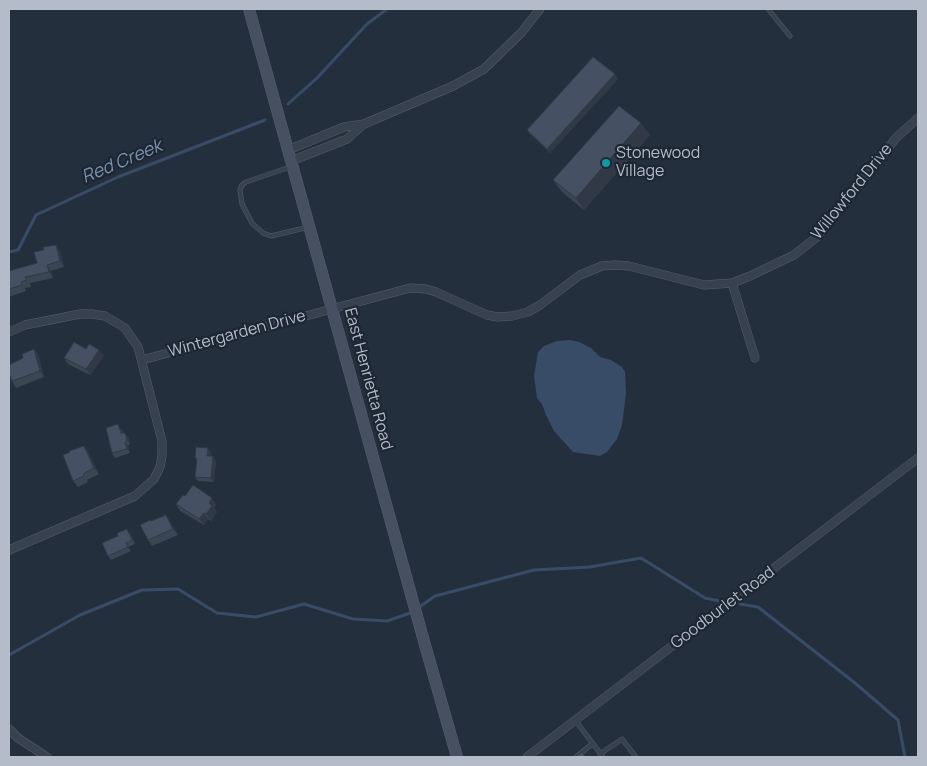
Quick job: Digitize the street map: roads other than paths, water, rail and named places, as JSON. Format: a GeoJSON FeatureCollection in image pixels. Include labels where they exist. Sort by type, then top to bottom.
{"type":"FeatureCollection","features":[{"type":"Feature","properties":{"kind":"main road","name":"East Henrietta Road"},"geometry":{"type":"LineString","coordinates":[[249,9],[457,757]]}},
{"type":"Feature","properties":{"kind":"street"},"geometry":{"type":"LineString","coordinates":[[290,159],[344,127],[364,124],[453,86],[484,69],[521,33],[540,9]]}},
{"type":"Feature","properties":{"kind":"street","name":"Willowford Drive"},"geometry":{"type":"LineString","coordinates":[[332,308],[410,288],[436,292],[487,314],[498,317],[512,316],[528,312],[540,305],[580,275],[602,266],[615,265],[629,266],[704,285],[732,283],[794,255],[817,237],[896,138],[918,118]]}},
{"type":"Feature","properties":{"kind":"street"},"geometry":{"type":"LineString","coordinates":[[290,159],[347,139],[364,124]]}},
{"type":"Feature","properties":{"kind":"street"},"geometry":{"type":"LineString","coordinates":[[732,283],[755,358]]}},
{"type":"Feature","properties":{"kind":"street","name":"Wintergarden Drive"},"geometry":{"type":"LineString","coordinates":[[142,360],[332,308]]}},
{"type":"Feature","properties":{"kind":"street"},"geometry":{"type":"LineString","coordinates":[[9,332],[25,325],[80,314],[92,314],[109,318],[125,328],[138,347],[162,441],[160,467],[154,479],[135,496],[9,550]]}},
{"type":"Feature","properties":{"kind":"street","name":"Goodburlet Road"},"geometry":{"type":"LineString","coordinates":[[527,757],[918,458]]}},
{"type":"Feature","properties":{"kind":"street"},"geometry":{"type":"LineString","coordinates":[[9,729],[18,738],[47,757]]}},
{"type":"Feature","properties":{"kind":"lane"},"geometry":{"type":"LineString","coordinates":[[768,9],[790,36]]}},
{"type":"Feature","properties":{"kind":"lane"},"geometry":{"type":"LineString","coordinates":[[290,159],[246,182],[240,190],[240,196],[252,223],[263,234],[271,236],[309,227]]}},
{"type":"Feature","properties":{"kind":"lane"},"geometry":{"type":"LineString","coordinates":[[575,720],[602,756],[622,739],[636,757]]}},
{"type":"Feature","properties":{"kind":"lane"},"geometry":{"type":"LineString","coordinates":[[576,757],[592,744]]}},
{"type":"Feature","properties":{"kind":"water"},"geometry":{"type":"Polygon","coordinates":[[[570,340],[591,348],[600,357],[611,360],[622,367],[625,372],[626,393],[622,425],[617,439],[607,452],[600,456],[573,452],[554,431],[542,404],[537,398],[534,376],[538,352],[544,346],[557,341],[570,340]]]}},
{"type":"Feature","properties":{"kind":"waterway","name":"Red Creek"},"geometry":{"type":"LineString","coordinates":[[288,104],[317,78],[367,24],[387,9]]}},
{"type":"Feature","properties":{"kind":"waterway","name":"Red Creek"},"geometry":{"type":"LineString","coordinates":[[9,252],[18,250],[36,215],[118,177],[265,120]]}},
{"type":"Feature","properties":{"kind":"waterway"},"geometry":{"type":"LineString","coordinates":[[418,608],[435,596],[534,570],[590,567],[641,558],[705,598],[720,601]]}},
{"type":"Feature","properties":{"kind":"waterway"},"geometry":{"type":"LineString","coordinates":[[9,655],[80,615],[142,590],[178,589],[217,613],[256,617],[304,604],[353,619],[387,621],[413,612]]}},
{"type":"Feature","properties":{"kind":"waterway"},"geometry":{"type":"LineString","coordinates":[[740,604],[758,607],[855,683],[898,720],[905,757]]}},
{"type":"Feature","properties":{"kind":"place","name":"Stonewood Village"},"geometry":{"type":"Point","coordinates":[606,163]}}]}
